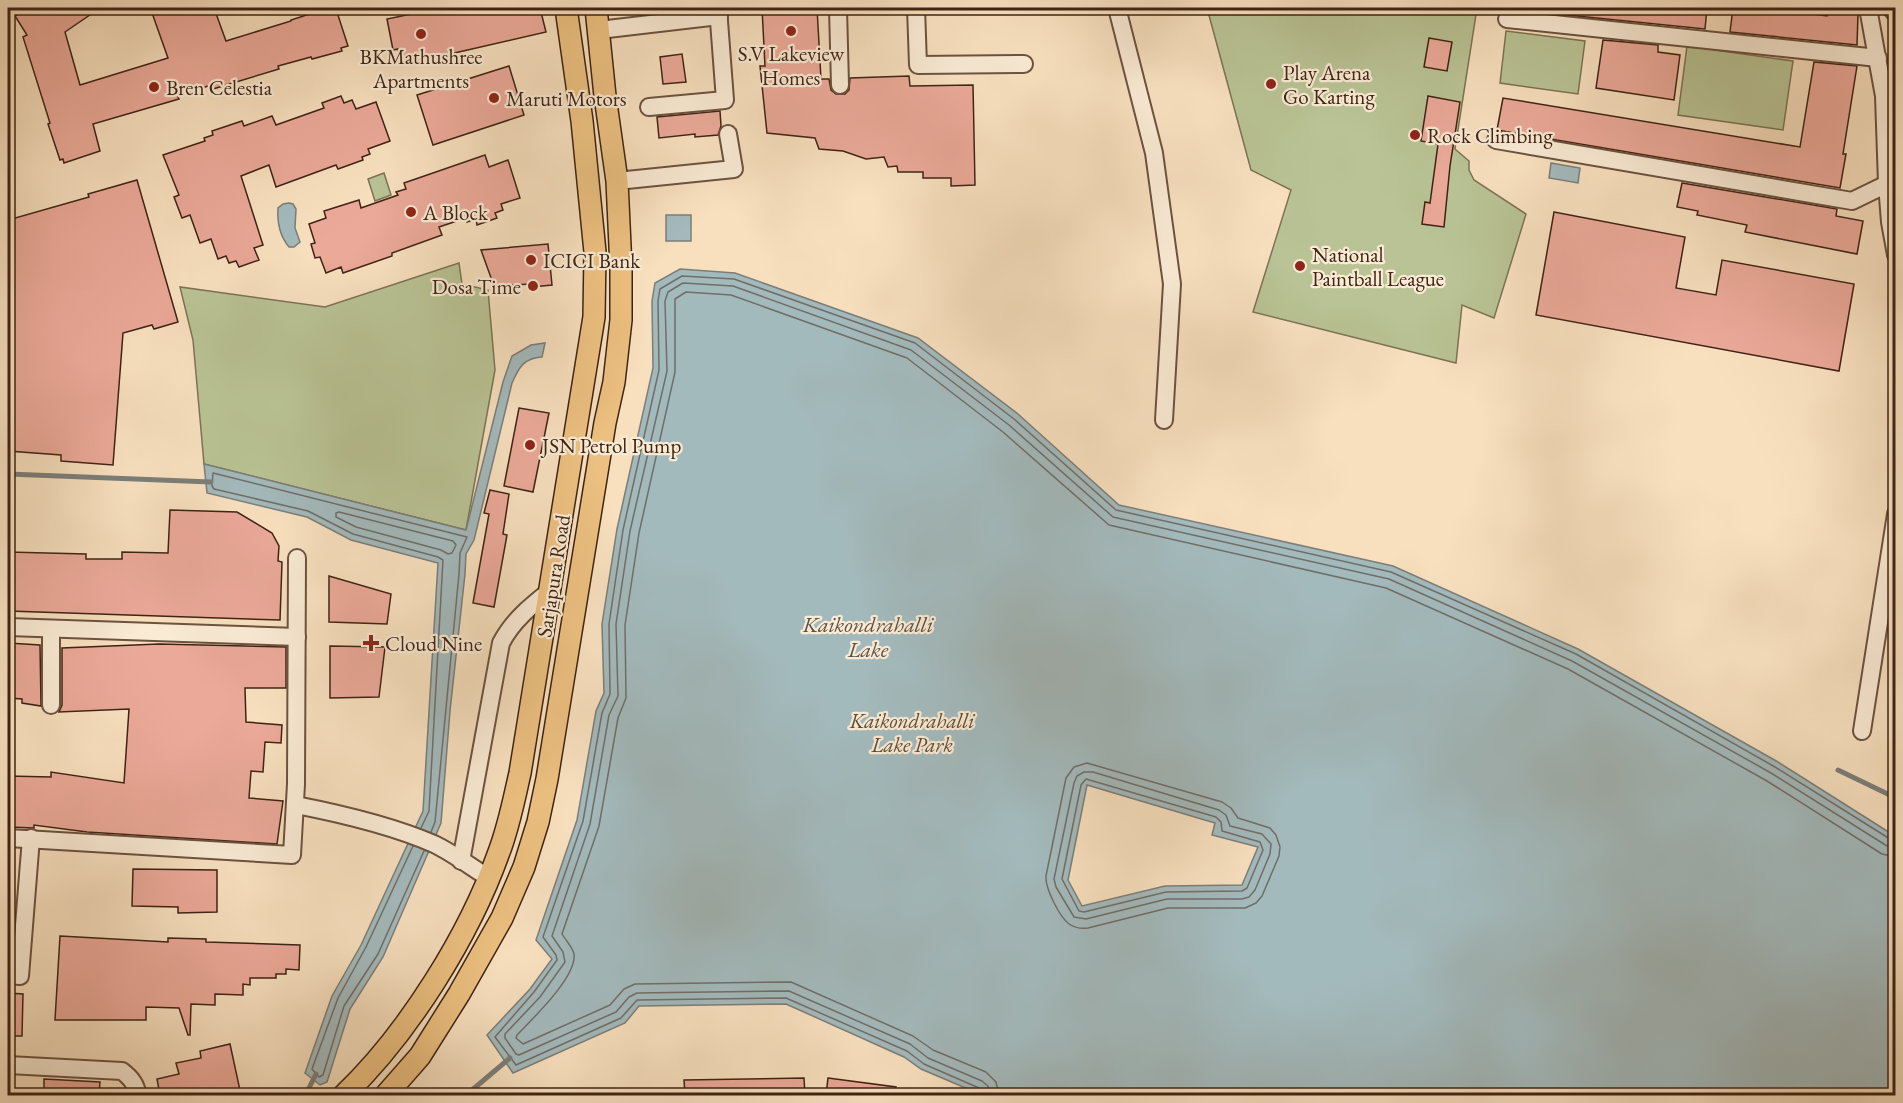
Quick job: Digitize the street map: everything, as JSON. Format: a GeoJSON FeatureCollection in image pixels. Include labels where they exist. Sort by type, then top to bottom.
{"type":"FeatureCollection","features":[{"type":"Feature","properties":{"kind":"main road","name":"Sarjapura Road"},"geometry":{"type":"LineString","coordinates":[[344,1095],[366,1074],[398,1035],[436,979],[475,909],[489,878],[511,816],[518,783],[594,317],[596,263],[582,122],[566,8]]}},
{"type":"Feature","properties":{"kind":"main road","name":"Sarjapura Road"},"geometry":{"type":"LineString","coordinates":[[385,1095],[420,1056],[459,994],[502,918],[524,867],[538,822],[621,320],[617,181],[596,8]]}},
{"type":"Feature","properties":{"kind":"street"},"geometry":{"type":"LineString","coordinates":[[838,8],[840,85]]}},
{"type":"Feature","properties":{"kind":"street"},"geometry":{"type":"LineString","coordinates":[[916,8],[918,65],[1024,64]]}},
{"type":"Feature","properties":{"kind":"street"},"geometry":{"type":"LineString","coordinates":[[1116,8],[1154,153],[1172,284],[1164,420]]}},
{"type":"Feature","properties":{"kind":"street"},"geometry":{"type":"LineString","coordinates":[[1868,8],[1884,96],[1887,184],[1890,222],[1896,255]]}},
{"type":"Feature","properties":{"kind":"street"},"geometry":{"type":"LineString","coordinates":[[1891,8],[1896,14]]}},
{"type":"Feature","properties":{"kind":"street"},"geometry":{"type":"LineString","coordinates":[[599,30],[718,12],[725,100],[649,107]]}},
{"type":"Feature","properties":{"kind":"street"},"geometry":{"type":"LineString","coordinates":[[1507,19],[1878,58]]}},
{"type":"Feature","properties":{"kind":"street"},"geometry":{"type":"LineString","coordinates":[[617,181],[734,169],[728,134]]}},
{"type":"Feature","properties":{"kind":"street"},"geometry":{"type":"LineString","coordinates":[[1496,140],[1852,201],[1887,184]]}},
{"type":"Feature","properties":{"kind":"street"},"geometry":{"type":"LineString","coordinates":[[1862,731],[1896,513]]}},
{"type":"Feature","properties":{"kind":"street"},"geometry":{"type":"LineString","coordinates":[[8,838],[292,855],[296,806],[297,558]]}},
{"type":"Feature","properties":{"kind":"street"},"geometry":{"type":"LineString","coordinates":[[461,861],[501,643],[508,629],[525,610],[551,590]]}},
{"type":"Feature","properties":{"kind":"street"},"geometry":{"type":"LineString","coordinates":[[8,627],[297,637]]}},
{"type":"Feature","properties":{"kind":"street"},"geometry":{"type":"LineString","coordinates":[[51,628],[51,705]]}},
{"type":"Feature","properties":{"kind":"street"},"geometry":{"type":"LineString","coordinates":[[296,806],[402,832],[435,845],[489,878]]}},
{"type":"Feature","properties":{"kind":"street"},"geometry":{"type":"LineString","coordinates":[[8,975],[20,976],[31,838]]}},
{"type":"Feature","properties":{"kind":"street"},"geometry":{"type":"LineString","coordinates":[[8,1065],[122,1071],[131,1078],[137,1087],[138,1095]]}},
{"type":"Feature","properties":{"kind":"green space"},"geometry":{"type":"Polygon","coordinates":[[[1207,8],[1477,8],[1455,149],[1469,161],[1469,170],[1474,180],[1526,214],[1494,318],[1462,305],[1456,363],[1253,312],[1291,190],[1251,170],[1207,8]]]}},
{"type":"Feature","properties":{"kind":"green space"},"geometry":{"type":"Polygon","coordinates":[[[1506,31],[1585,41],[1578,94],[1500,83],[1506,31]]]}},
{"type":"Feature","properties":{"kind":"green space"},"geometry":{"type":"Polygon","coordinates":[[[1687,46],[1793,61],[1783,130],[1678,115],[1687,46]]]}},
{"type":"Feature","properties":{"kind":"green space"},"geometry":{"type":"Polygon","coordinates":[[[384,173],[391,195],[375,201],[368,179],[384,173]]]}},
{"type":"Feature","properties":{"kind":"green space"},"geometry":{"type":"Polygon","coordinates":[[[459,263],[462,284],[488,290],[495,370],[466,530],[204,464],[193,340],[180,287],[325,307],[459,263]]]}},
{"type":"Feature","properties":{"kind":"water"},"geometry":{"type":"Polygon","coordinates":[[[1551,163],[1580,168],[1578,183],[1549,178],[1551,163]]]}},
{"type":"Feature","properties":{"kind":"water"},"geometry":{"type":"Polygon","coordinates":[[[289,203],[293,204],[296,209],[295,228],[300,242],[294,247],[289,247],[278,223],[278,208],[289,203]]]}},
{"type":"Feature","properties":{"kind":"water"},"geometry":{"type":"Polygon","coordinates":[[[666,215],[691,215],[691,241],[666,241],[666,215]]]}},
{"type":"Feature","properties":{"kind":"water","name":"Kaikondrahalli Lake"},"geometry":{"type":"Polygon","coordinates":[[[680,269],[735,273],[918,338],[1018,414],[1119,505],[1393,566],[1578,649],[1778,762],[1895,836],[1895,1095],[982,1095],[921,1069],[904,1057],[786,1004],[639,1006],[625,1023],[513,1073],[487,1035],[530,989],[552,959],[536,940],[577,820],[596,711],[604,693],[602,624],[617,529],[653,368],[652,301],[655,283],[680,269]],[[1087,785],[1068,880],[1082,906],[1165,886],[1242,885],[1258,847],[1212,835],[1215,823],[1087,785]]]}},
{"type":"Feature","properties":{"kind":"water"},"geometry":{"type":"Polygon","coordinates":[[[545,343],[542,357],[526,361],[512,383],[474,540],[466,554],[441,823],[383,957],[350,1009],[327,1082],[320,1085],[305,1073],[332,996],[361,945],[423,811],[438,563],[351,540],[307,517],[207,493],[204,464],[466,530],[503,382],[512,356],[531,345],[545,343]]]}},
{"type":"Feature","properties":{"kind":"building","name":"Bren Celestia"},"geometry":{"type":"Polygon","coordinates":[[[28,8],[100,8],[65,32],[80,85],[168,58],[151,10],[159,8],[214,8],[226,41],[328,8],[329,12],[336,9],[348,46],[341,48],[342,51],[278,66],[279,69],[213,89],[212,85],[177,95],[179,99],[93,124],[100,151],[64,163],[63,159],[60,160],[48,124],[50,123],[23,37],[27,35],[15,16],[28,8]]]}},
{"type":"Feature","properties":{"kind":"building"},"geometry":{"type":"Polygon","coordinates":[[[440,8],[540,8],[546,32],[402,65],[398,49],[393,50],[387,19],[440,8]]]}},
{"type":"Feature","properties":{"kind":"building"},"geometry":{"type":"Polygon","coordinates":[[[762,8],[817,8],[821,79],[829,79],[831,90],[836,94],[845,94],[849,90],[850,78],[909,76],[910,86],[973,85],[975,185],[951,186],[951,178],[923,178],[923,172],[898,172],[897,166],[888,167],[884,157],[866,159],[843,151],[819,149],[815,138],[767,133],[760,66],[765,66],[762,8]]]}},
{"type":"Feature","properties":{"kind":"building"},"geometry":{"type":"Polygon","coordinates":[[[1567,8],[1707,8],[1705,29],[1567,15],[1567,8]]]}},
{"type":"Feature","properties":{"kind":"building"},"geometry":{"type":"Polygon","coordinates":[[[1733,8],[1769,8],[1827,16],[1828,11],[1858,14],[1857,45],[1730,32],[1733,8]]]}},
{"type":"Feature","properties":{"kind":"building"},"geometry":{"type":"Polygon","coordinates":[[[1429,38],[1452,42],[1447,71],[1424,67],[1429,38]]]}},
{"type":"Feature","properties":{"kind":"building"},"geometry":{"type":"Polygon","coordinates":[[[1603,40],[1658,45],[1658,52],[1680,55],[1674,100],[1596,88],[1603,40]]]}},
{"type":"Feature","properties":{"kind":"building"},"geometry":{"type":"Polygon","coordinates":[[[682,54],[686,82],[663,84],[660,57],[682,54]]]}},
{"type":"Feature","properties":{"kind":"building"},"geometry":{"type":"Polygon","coordinates":[[[1814,62],[1857,66],[1840,188],[1497,130],[1503,98],[1800,147],[1814,62]]]}},
{"type":"Feature","properties":{"kind":"building"},"geometry":{"type":"Polygon","coordinates":[[[509,66],[524,115],[433,145],[417,95],[509,66]]]}},
{"type":"Feature","properties":{"kind":"building"},"geometry":{"type":"Polygon","coordinates":[[[341,96],[344,103],[352,100],[356,109],[376,102],[390,141],[368,149],[370,154],[362,157],[363,160],[338,169],[336,165],[276,187],[269,165],[241,176],[263,245],[254,248],[259,260],[239,267],[236,261],[229,263],[226,256],[218,259],[211,239],[200,243],[190,215],[182,218],[174,197],[179,195],[163,155],[205,141],[204,138],[213,135],[212,131],[242,121],[244,126],[272,116],[276,125],[324,108],[322,103],[341,96]]]}},
{"type":"Feature","properties":{"kind":"building"},"geometry":{"type":"Polygon","coordinates":[[[1428,96],[1460,102],[1444,227],[1422,224],[1425,202],[1430,203],[1438,144],[1421,141],[1428,96]]]}},
{"type":"Feature","properties":{"kind":"building"},"geometry":{"type":"Polygon","coordinates":[[[720,111],[721,126],[718,135],[695,137],[695,134],[659,138],[657,117],[720,111]]]}},
{"type":"Feature","properties":{"kind":"building","name":"A Block"},"geometry":{"type":"Polygon","coordinates":[[[485,155],[489,167],[508,160],[520,198],[501,204],[503,210],[495,213],[497,218],[477,225],[476,219],[467,222],[466,218],[439,227],[442,235],[343,273],[341,267],[326,273],[320,257],[315,258],[311,244],[315,243],[309,224],[326,218],[324,211],[359,200],[361,208],[398,195],[396,192],[406,189],[404,183],[485,155]]]}},
{"type":"Feature","properties":{"kind":"building"},"geometry":{"type":"Polygon","coordinates":[[[137,180],[178,322],[154,329],[152,325],[123,333],[113,465],[61,461],[61,455],[8,451],[8,220],[89,197],[88,194],[137,180]]]}},
{"type":"Feature","properties":{"kind":"building"},"geometry":{"type":"Polygon","coordinates":[[[1682,183],[1837,209],[1836,216],[1863,221],[1857,254],[1745,232],[1747,225],[1697,215],[1698,211],[1677,207],[1682,183]]]}},
{"type":"Feature","properties":{"kind":"building"},"geometry":{"type":"Polygon","coordinates":[[[1554,212],[1685,237],[1676,288],[1716,295],[1722,260],[1854,284],[1839,371],[1536,315],[1554,212]]]}},
{"type":"Feature","properties":{"kind":"building"},"geometry":{"type":"Polygon","coordinates":[[[548,244],[552,285],[494,286],[481,250],[548,244]]]}},
{"type":"Feature","properties":{"kind":"building"},"geometry":{"type":"Polygon","coordinates":[[[519,408],[549,413],[533,492],[504,486],[519,408]]]}},
{"type":"Feature","properties":{"kind":"building"},"geometry":{"type":"Polygon","coordinates":[[[490,490],[509,494],[503,534],[507,535],[494,607],[473,603],[489,514],[484,513],[490,490]]]}},
{"type":"Feature","properties":{"kind":"building"},"geometry":{"type":"Polygon","coordinates":[[[170,510],[237,512],[272,533],[279,546],[278,561],[282,562],[280,620],[8,611],[8,552],[86,554],[86,559],[122,559],[122,552],[168,553],[170,510]]]}},
{"type":"Feature","properties":{"kind":"building"},"geometry":{"type":"Polygon","coordinates":[[[329,576],[391,594],[387,624],[329,622],[329,576]]]}},
{"type":"Feature","properties":{"kind":"building"},"geometry":{"type":"Polygon","coordinates":[[[8,643],[40,645],[41,706],[22,703],[22,699],[8,698],[8,643]]]}},
{"type":"Feature","properties":{"kind":"building"},"geometry":{"type":"Polygon","coordinates":[[[159,644],[286,647],[286,688],[245,688],[246,722],[282,725],[281,743],[265,742],[263,772],[251,771],[249,798],[283,801],[277,844],[87,832],[34,825],[34,828],[8,827],[8,776],[51,777],[51,772],[124,783],[129,709],[59,712],[62,705],[62,648],[159,644]]]}},
{"type":"Feature","properties":{"kind":"building"},"geometry":{"type":"Polygon","coordinates":[[[330,646],[385,647],[379,697],[330,698],[330,646]]]}},
{"type":"Feature","properties":{"kind":"building"},"geometry":{"type":"Polygon","coordinates":[[[133,869],[217,870],[217,912],[178,913],[178,907],[132,906],[133,869]]]}},
{"type":"Feature","properties":{"kind":"building"},"geometry":{"type":"Polygon","coordinates":[[[60,936],[168,942],[168,938],[206,939],[206,942],[300,945],[299,970],[286,969],[286,974],[276,974],[276,978],[250,978],[250,985],[243,984],[243,995],[215,994],[215,1005],[191,1004],[190,1035],[188,1035],[179,1008],[146,1007],[146,1020],[55,1020],[60,936]]]}},
{"type":"Feature","properties":{"kind":"building"},"geometry":{"type":"Polygon","coordinates":[[[8,993],[23,994],[22,1036],[8,1036],[8,993]]]}},
{"type":"Feature","properties":{"kind":"building"},"geometry":{"type":"Polygon","coordinates":[[[230,1044],[241,1095],[160,1095],[157,1079],[179,1074],[176,1063],[201,1058],[200,1051],[230,1044]]]}},
{"type":"Feature","properties":{"kind":"building"},"geometry":{"type":"Polygon","coordinates":[[[804,1078],[805,1095],[685,1095],[684,1080],[804,1078]]]}},
{"type":"Feature","properties":{"kind":"building"},"geometry":{"type":"Polygon","coordinates":[[[828,1078],[896,1087],[895,1095],[826,1095],[828,1078]]]}},
{"type":"Feature","properties":{"kind":"building"},"geometry":{"type":"Polygon","coordinates":[[[44,1079],[100,1082],[99,1095],[44,1095],[44,1079]]]}},
{"type":"Feature","properties":{"kind":"waterway"},"geometry":{"type":"LineString","coordinates":[[8,474],[211,482]]}},
{"type":"Feature","properties":{"kind":"waterway"},"geometry":{"type":"LineString","coordinates":[[1838,770],[1896,798]]}},
{"type":"Feature","properties":{"kind":"waterway"},"geometry":{"type":"LineString","coordinates":[[465,1096],[510,1058]]}},
{"type":"Feature","properties":{"kind":"waterway"},"geometry":{"type":"LineString","coordinates":[[309,1088],[316,1074]]}},
{"type":"Feature","properties":{"kind":"place","name":"S.V Lakeview Homes"},"geometry":{"type":"Point","coordinates":[791,31]}},
{"type":"Feature","properties":{"kind":"place","name":"BKMathushree Apartments"},"geometry":{"type":"Point","coordinates":[421,34]}},
{"type":"Feature","properties":{"kind":"place","name":"Play Arena Go Karting"},"geometry":{"type":"Point","coordinates":[1271,84]}},
{"type":"Feature","properties":{"kind":"place","name":"Bren Celestia"},"geometry":{"type":"Point","coordinates":[154,87]}},
{"type":"Feature","properties":{"kind":"place","name":"Maruti Motors"},"geometry":{"type":"Point","coordinates":[494,98]}},
{"type":"Feature","properties":{"kind":"place","name":"Rock Climbing"},"geometry":{"type":"Point","coordinates":[1415,135]}},
{"type":"Feature","properties":{"kind":"place","name":"A Block"},"geometry":{"type":"Point","coordinates":[411,212]}},
{"type":"Feature","properties":{"kind":"place","name":"ICICI Bank"},"geometry":{"type":"Point","coordinates":[531,260]}},
{"type":"Feature","properties":{"kind":"place","name":"National Paintball League"},"geometry":{"type":"Point","coordinates":[1300,266]}},
{"type":"Feature","properties":{"kind":"place","name":"Dosa Time"},"geometry":{"type":"Point","coordinates":[533,286]}},
{"type":"Feature","properties":{"kind":"place","name":"JSN Petrol Pump"},"geometry":{"type":"Point","coordinates":[530,445]}},
{"type":"Feature","properties":{"kind":"place","name":"Cloud Nine"},"geometry":{"type":"Point","coordinates":[371,643]}},
{"type":"Feature","properties":{"kind":"park label","name":"Kaikondrahalli Lake Park"},"geometry":{"type":"Point","coordinates":[912,732]}}]}
